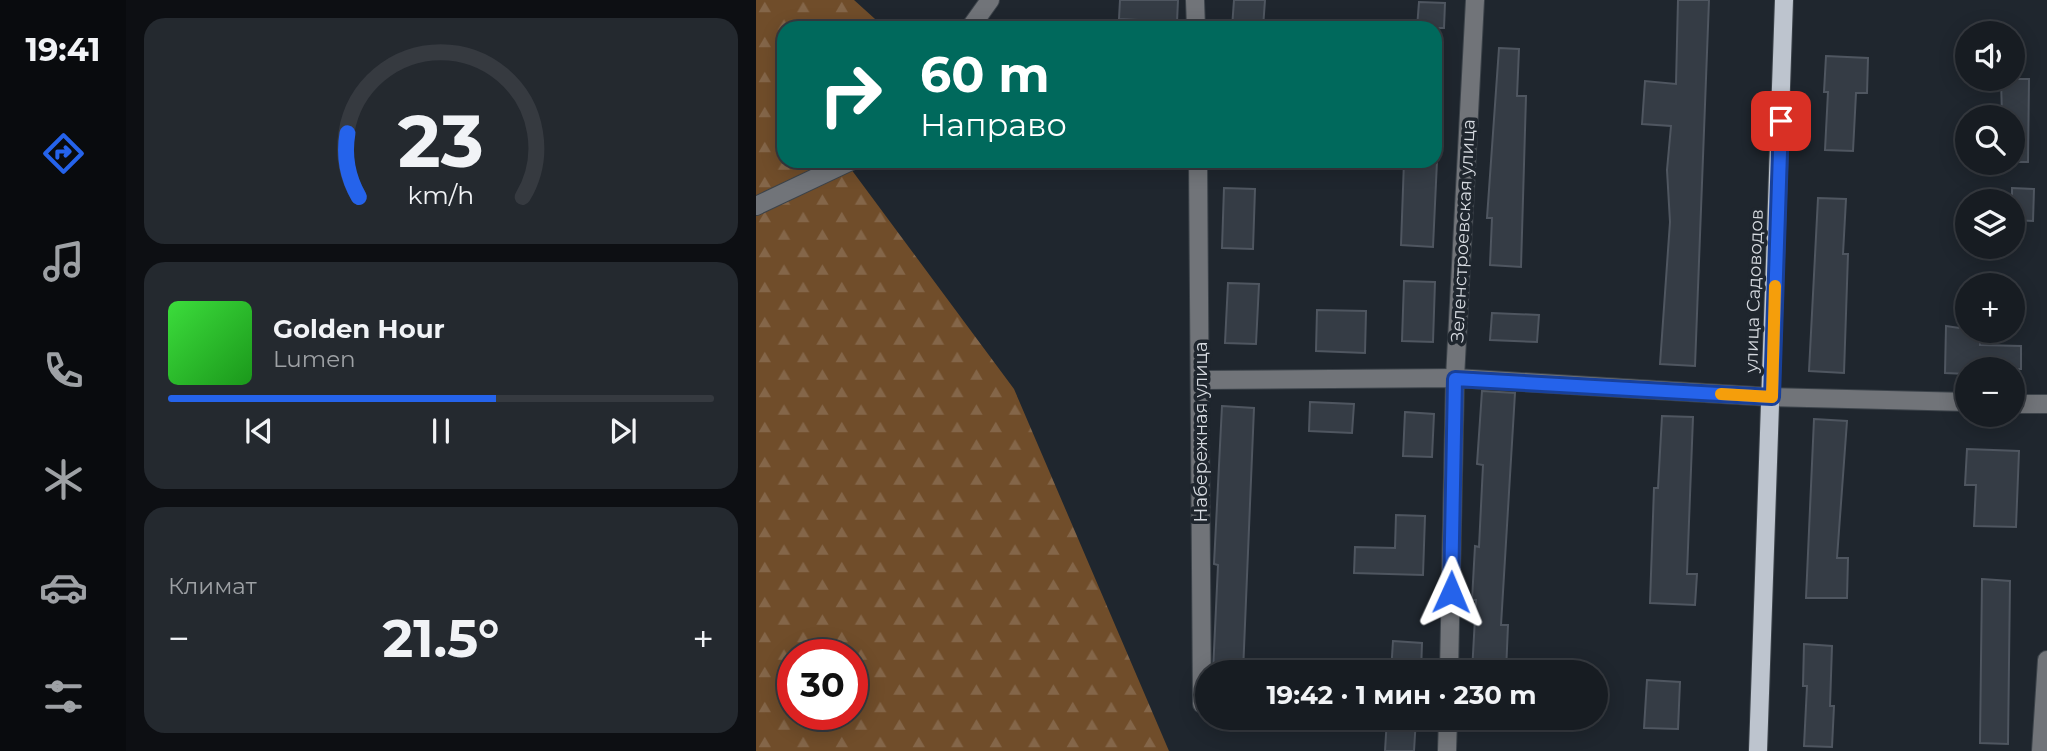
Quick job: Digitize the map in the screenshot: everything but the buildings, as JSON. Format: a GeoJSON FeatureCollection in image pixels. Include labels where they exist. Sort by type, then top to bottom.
{"type":"FeatureCollection","features":[{"type":"Feature","properties":{"kind":"main road","name":"улица Садоводов"},"geometry":{"type":"LineString","coordinates":[[1758,751],[1784,0]]}},
{"type":"Feature","properties":{"kind":"street"},"geometry":{"type":"LineString","coordinates":[[975,21],[990,0]]}},
{"type":"Feature","properties":{"kind":"street"},"geometry":{"type":"LineString","coordinates":[[1195,0],[1196,21]]}},
{"type":"Feature","properties":{"kind":"street","name":"Зеленстроевская улица"},"geometry":{"type":"LineString","coordinates":[[1449,660],[1455,379],[1475,0]]}},
{"type":"Feature","properties":{"kind":"street"},"geometry":{"type":"LineString","coordinates":[[756,206],[835,168]]}},
{"type":"Feature","properties":{"kind":"street","name":"Набережная улица"},"geometry":{"type":"LineString","coordinates":[[1198,168],[1202,660]]}},
{"type":"Feature","properties":{"kind":"street"},"geometry":{"type":"LineString","coordinates":[[1201,380],[1455,379],[1772,397],[1955,402]]}},
{"type":"Feature","properties":{"kind":"street"},"geometry":{"type":"LineString","coordinates":[[2025,404],[2047,404]]}},
{"type":"Feature","properties":{"kind":"street"},"geometry":{"type":"LineString","coordinates":[[2041,751],[2047,660]]}},
{"type":"Feature","properties":{"kind":"street"},"geometry":{"type":"LineString","coordinates":[[1447,751],[1448,730]]}},
{"type":"Feature","properties":{"kind":"green space"},"geometry":{"type":"Polygon","coordinates":[[[756,0],[854,0],[877,21],[777,21],[777,168],[850,168],[1014,389],[1169,751],[756,751],[756,0]]]}},
{"type":"Feature","properties":{"kind":"slow traffic"},"geometry":{"type":"LineString","coordinates":[[1721,394],[1772,397],[1775,286]]}},
{"type":"Feature","properties":{"kind":"route"},"geometry":{"type":"LineString","coordinates":[[1451,592],[1455,379],[1772,397],[1781,121]]}}]}
